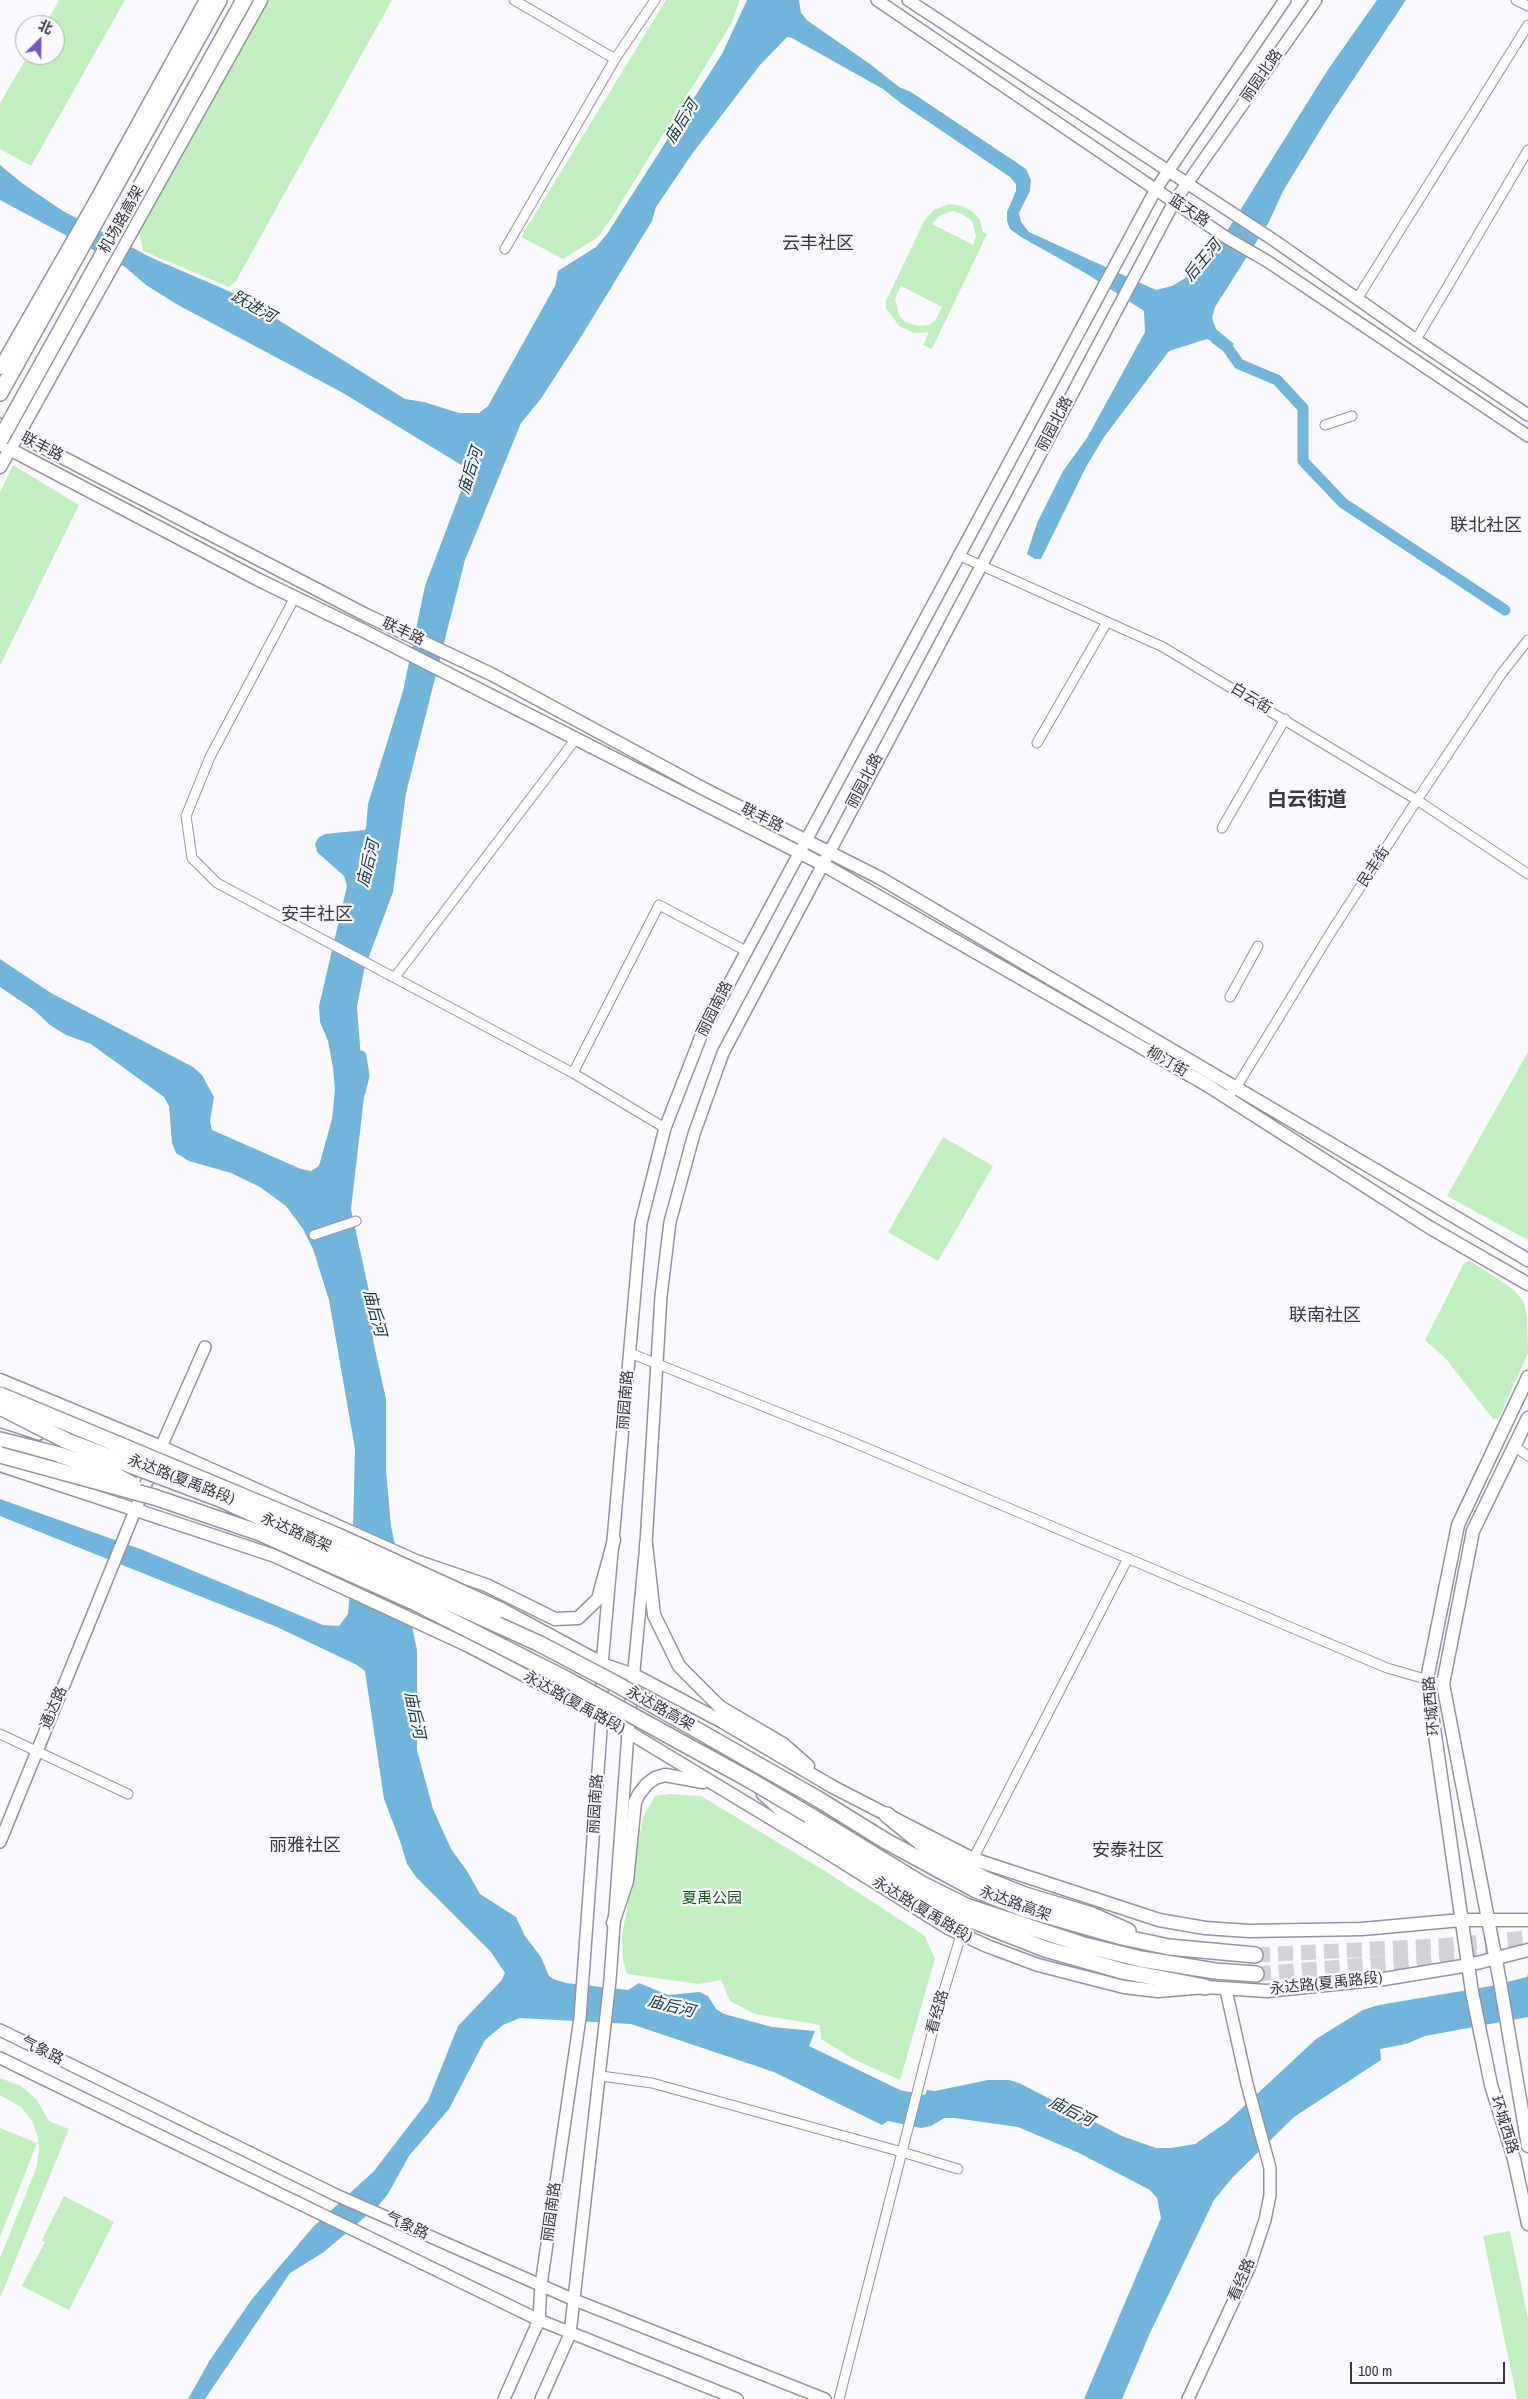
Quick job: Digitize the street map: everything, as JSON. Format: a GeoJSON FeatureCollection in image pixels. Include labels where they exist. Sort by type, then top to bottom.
{"type":"FeatureCollection","features":[{"type":"Feature","properties":{"kind":"highway","name":"机场路高架"},"geometry":{"type":"LineString","coordinates":[[0,393],[220,0]]}},
{"type":"Feature","properties":{"kind":"highway","name":"机场路高架"},"geometry":{"type":"LineString","coordinates":[[3,444],[244,0]]}},
{"type":"Feature","properties":{"kind":"highway"},"geometry":{"type":"LineString","coordinates":[[0,1396],[338,1536],[500,1610],[602,1665]]}},
{"type":"Feature","properties":{"kind":"highway"},"geometry":{"type":"LineString","coordinates":[[0,1407],[67,1441]]}},
{"type":"Feature","properties":{"kind":"highway"},"geometry":{"type":"LineString","coordinates":[[0,1418],[67,1441]]}},
{"type":"Feature","properties":{"kind":"highway"},"geometry":{"type":"LineString","coordinates":[[0,1440],[60,1455],[108,1471],[154,1497]]}},
{"type":"Feature","properties":{"kind":"highway","name":"永达路高架"},"geometry":{"type":"LineString","coordinates":[[67,1441],[220,1498],[540,1644],[618,1685],[818,1798],[884,1840],[976,1890],[1024,1909],[1073,1924],[1169,1947],[1255,1954]]}},
{"type":"Feature","properties":{"kind":"highway"},"geometry":{"type":"LineString","coordinates":[[0,1455],[154,1497]]}},
{"type":"Feature","properties":{"kind":"highway","name":"永达路高架"},"geometry":{"type":"LineString","coordinates":[[154,1497],[260,1533],[416,1603],[566,1679],[748,1779],[806,1821],[966,1906],[1084,1946],[1141,1959],[1215,1971],[1256,1974]]}},
{"type":"Feature","properties":{"kind":"highway"},"geometry":{"type":"LineString","coordinates":[[887,1815],[929,1849],[987,1880],[1024,1895],[1092,1915],[1169,1947]]}},
{"type":"Feature","properties":{"kind":"highway"},"geometry":{"type":"LineString","coordinates":[[806,1821],[900,1885],[965,1918],[1046,1949],[1122,1971],[1205,1987]]}},
{"type":"Feature","properties":{"kind":"main road"},"geometry":{"type":"LineString","coordinates":[[0,368],[92,209],[206,0]]}},
{"type":"Feature","properties":{"kind":"main road"},"geometry":{"type":"LineString","coordinates":[[0,467],[3,444],[17,434],[261,0]]}},
{"type":"Feature","properties":{"kind":"main road","name":"蓝天路"},"geometry":{"type":"LineString","coordinates":[[877,0],[1227,238],[1267,261],[1528,436]]}},
{"type":"Feature","properties":{"kind":"main road","name":"蓝天路"},"geometry":{"type":"LineString","coordinates":[[908,0],[1275,241],[1416,340],[1528,415]]}},
{"type":"Feature","properties":{"kind":"main road","name":"丽园北路"},"geometry":{"type":"LineString","coordinates":[[799,853],[958,554],[1156,189],[1285,0]]}},
{"type":"Feature","properties":{"kind":"main road","name":"丽园北路"},"geometry":{"type":"LineString","coordinates":[[822,864],[1118,304],[1174,202],[1316,0]]}},
{"type":"Feature","properties":{"kind":"main road","name":"联丰路"},"geometry":{"type":"LineString","coordinates":[[0,425],[366,615],[493,674],[706,790],[806,839]]}},
{"type":"Feature","properties":{"kind":"main road","name":"联丰路"},"geometry":{"type":"LineString","coordinates":[[3,444],[295,597],[799,853]]}},
{"type":"Feature","properties":{"kind":"main road","name":"柳汀街"},"geometry":{"type":"LineString","coordinates":[[806,839],[880,878],[1237,1086],[1528,1260]]}},
{"type":"Feature","properties":{"kind":"main road","name":"柳汀街"},"geometry":{"type":"LineString","coordinates":[[799,853],[822,864],[1226,1098],[1430,1227],[1528,1284]]}},
{"type":"Feature","properties":{"kind":"main road","name":"丽园南路"},"geometry":{"type":"LineString","coordinates":[[504,2399],[540,2320],[541,2285],[580,2018],[602,1716],[602,1665],[641,1223],[665,1128],[701,1036],[799,853]]}},
{"type":"Feature","properties":{"kind":"main road","name":"丽园南路"},"geometry":{"type":"LineString","coordinates":[[541,2399],[570,2334],[572,2299],[601,2076],[628,1733],[646,1544],[661,1296],[670,1222],[694,1134],[723,1053],[822,864]]}},
{"type":"Feature","properties":{"kind":"main road","name":"通达路"},"geometry":{"type":"LineString","coordinates":[[0,1842],[36,1750],[110,1575],[160,1447],[205,1347]]}},
{"type":"Feature","properties":{"kind":"main road","name":"环城西路"},"geometry":{"type":"LineString","coordinates":[[1528,1377],[1458,1525],[1427,1679],[1472,1992],[1491,2085],[1514,2159],[1528,2224]]}},
{"type":"Feature","properties":{"kind":"main road"},"geometry":{"type":"LineString","coordinates":[[0,1380],[160,1447],[416,1561],[486,1585],[555,1619],[578,1618],[598,1599],[614,1540]]}},
{"type":"Feature","properties":{"kind":"main road","name":"永达路(夏禹路段)"},"geometry":{"type":"LineString","coordinates":[[0,1418],[153,1468],[313,1531],[602,1665]]}},
{"type":"Feature","properties":{"kind":"main road","name":"环城西路"},"geometry":{"type":"LineString","coordinates":[[1528,1418],[1474,1531],[1444,1684],[1486,1920],[1500,1982],[1528,2146]]}},
{"type":"Feature","properties":{"kind":"main road"},"geometry":{"type":"LineString","coordinates":[[0,1465],[136,1509]]}},
{"type":"Feature","properties":{"kind":"main road","name":"永达路(夏禹路段)"},"geometry":{"type":"LineString","coordinates":[[136,1509],[275,1556],[432,1629],[602,1716],[961,1935],[1038,1964],[1124,1987],[1158,1991],[1205,1987],[1226,1990],[1267,1990],[1364,1981],[1469,1965],[1528,1950]]}},
{"type":"Feature","properties":{"kind":"main road"},"geometry":{"type":"LineString","coordinates":[[646,1544],[654,1615],[679,1666],[720,1707],[783,1744],[833,1787]]}},
{"type":"Feature","properties":{"kind":"main road"},"geometry":{"type":"LineString","coordinates":[[602,1665],[634,1675],[721,1722],[833,1787],[973,1858],[1159,1920],[1205,1928],[1249,1931],[1362,1929],[1461,1920],[1528,1920]]}},
{"type":"Feature","properties":{"kind":"main road"},"geometry":{"type":"LineString","coordinates":[[614,1923],[627,1881],[635,1802],[646,1784],[655,1778],[665,1775],[677,1776],[695,1779],[730,1793]]}},
{"type":"Feature","properties":{"kind":"main road","name":"看经路"},"geometry":{"type":"LineString","coordinates":[[1188,2399],[1249,2268],[1265,2220],[1270,2195],[1270,2168],[1247,2084],[1226,1990]]}},
{"type":"Feature","properties":{"kind":"main road","name":"气象路"},"geometry":{"type":"LineString","coordinates":[[0,2030],[336,2195],[572,2299],[825,2399]]}},
{"type":"Feature","properties":{"kind":"main road","name":"气象路"},"geometry":{"type":"LineString","coordinates":[[0,2058],[360,2234],[570,2334],[737,2399]]}},
{"type":"Feature","properties":{"kind":"street"},"geometry":{"type":"LineString","coordinates":[[514,0],[615,60]]}},
{"type":"Feature","properties":{"kind":"street"},"geometry":{"type":"LineString","coordinates":[[505,249],[615,60],[655,0]]}},
{"type":"Feature","properties":{"kind":"street"},"geometry":{"type":"LineString","coordinates":[[1516,0],[1528,6]]}},
{"type":"Feature","properties":{"kind":"street"},"geometry":{"type":"LineString","coordinates":[[1357,299],[1528,25]]}},
{"type":"Feature","properties":{"kind":"street"},"geometry":{"type":"LineString","coordinates":[[1416,340],[1528,150]]}},
{"type":"Feature","properties":{"kind":"street"},"geometry":{"type":"LineString","coordinates":[[1325,425],[1352,416]]}},
{"type":"Feature","properties":{"kind":"street","name":"白云街"},"geometry":{"type":"LineString","coordinates":[[958,554],[980,566],[1163,647],[1417,800],[1528,874]]}},
{"type":"Feature","properties":{"kind":"street"},"geometry":{"type":"LineString","coordinates":[[295,597],[210,757],[186,816],[192,858],[217,883],[573,1073],[665,1128]]}},
{"type":"Feature","properties":{"kind":"street"},"geometry":{"type":"LineString","coordinates":[[1037,743],[1107,622]]}},
{"type":"Feature","properties":{"kind":"street","name":"民丰街"},"geometry":{"type":"LineString","coordinates":[[1226,1098],[1237,1086],[1333,929],[1417,800],[1502,673],[1528,640]]}},
{"type":"Feature","properties":{"kind":"street"},"geometry":{"type":"LineString","coordinates":[[1222,828],[1285,719]]}},
{"type":"Feature","properties":{"kind":"street"},"geometry":{"type":"LineString","coordinates":[[397,978],[575,740]]}},
{"type":"Feature","properties":{"kind":"street"},"geometry":{"type":"LineString","coordinates":[[573,1073],[659,905],[746,951]]}},
{"type":"Feature","properties":{"kind":"street"},"geometry":{"type":"LineString","coordinates":[[1230,997],[1258,946]]}},
{"type":"Feature","properties":{"kind":"street"},"geometry":{"type":"LineString","coordinates":[[314,1235],[356,1221]]}},
{"type":"Feature","properties":{"kind":"street"},"geometry":{"type":"LineString","coordinates":[[630,1354],[658,1363],[850,1441],[1387,1668],[1444,1684]]}},
{"type":"Feature","properties":{"kind":"street"},"geometry":{"type":"LineString","coordinates":[[1514,1446],[1528,1456]]}},
{"type":"Feature","properties":{"kind":"street"},"geometry":{"type":"LineString","coordinates":[[973,1858],[1128,1558]]}},
{"type":"Feature","properties":{"kind":"street"},"geometry":{"type":"LineString","coordinates":[[0,1734],[128,1794]]}},
{"type":"Feature","properties":{"kind":"street","name":"看经路"},"geometry":{"type":"LineString","coordinates":[[839,2399],[905,2134],[961,1935]]}},
{"type":"Feature","properties":{"kind":"street"},"geometry":{"type":"LineString","coordinates":[[601,2076],[652,2083],[958,2169]]}},
{"type":"Feature","properties":{"kind":"green space"},"geometry":{"type":"Polygon","coordinates":[[[59,0],[125,0],[31,166],[0,149],[0,103],[22,65],[65,65],[65,15],[51,15],[59,0]]]}},
{"type":"Feature","properties":{"kind":"green space"},"geometry":{"type":"Polygon","coordinates":[[[268,0],[392,0],[236,281],[229,287],[143,251],[139,230],[188,139],[268,0]]]}},
{"type":"Feature","properties":{"kind":"green space"},"geometry":{"type":"Polygon","coordinates":[[[666,0],[740,0],[731,24],[614,214],[598,237],[563,259],[521,237],[666,0]]]}},
{"type":"Feature","properties":{"kind":"green space"},"geometry":{"type":"Polygon","coordinates":[[[949,204],[962,206],[973,212],[980,220],[983,232],[987,234],[932,349],[923,345],[929,332],[914,333],[899,326],[886,308],[886,301],[925,219],[934,210],[949,204]],[[952,211],[939,216],[932,224],[973,245],[976,236],[972,221],[962,214],[952,211]],[[960,273],[942,307],[901,286],[895,299],[899,315],[905,322],[918,326],[929,325],[935,321],[960,273]]]}},
{"type":"Feature","properties":{"kind":"green space"},"geometry":{"type":"Polygon","coordinates":[[[13,465],[79,505],[0,666],[0,493],[13,465]]]}},
{"type":"Feature","properties":{"kind":"green space"},"geometry":{"type":"Polygon","coordinates":[[[1528,1052],[1528,1240],[1447,1196],[1528,1052]]]}},
{"type":"Feature","properties":{"kind":"green space"},"geometry":{"type":"Polygon","coordinates":[[[943,1137],[993,1166],[938,1261],[888,1232],[943,1137]]]}},
{"type":"Feature","properties":{"kind":"green space"},"geometry":{"type":"Polygon","coordinates":[[[1470,1261],[1513,1289],[1523,1301],[1527,1316],[1528,1353],[1499,1418],[1493,1419],[1446,1359],[1425,1340],[1464,1263],[1470,1261]]]}},
{"type":"Feature","properties":{"kind":"green space","name":"夏禹公园"},"geometry":{"type":"Polygon","coordinates":[[[670,1794],[701,1796],[825,1871],[925,1936],[935,1959],[900,2080],[853,2059],[821,2039],[820,2025],[755,2014],[730,2001],[721,1980],[699,1984],[627,1974],[623,1960],[622,1936],[643,1817],[655,1796],[670,1794]]]}},
{"type":"Feature","properties":{"kind":"green space"},"geometry":{"type":"Polygon","coordinates":[[[0,2078],[21,2086],[37,2100],[49,2121],[69,2129],[0,2298],[0,2258],[36,2169],[39,2151],[38,2138],[32,2121],[21,2107],[0,2095],[0,2078]]]}},
{"type":"Feature","properties":{"kind":"green space"},"geometry":{"type":"Polygon","coordinates":[[[0,2128],[37,2143],[0,2237],[0,2128]]]}},
{"type":"Feature","properties":{"kind":"green space"},"geometry":{"type":"Polygon","coordinates":[[[64,2196],[114,2222],[69,2310],[22,2286],[45,2242],[42,2240],[64,2196]]]}},
{"type":"Feature","properties":{"kind":"green space"},"geometry":{"type":"Polygon","coordinates":[[[1510,2231],[1528,2319],[1528,2399],[1517,2399],[1483,2236],[1510,2231]]]}},
{"type":"Feature","properties":{"kind":"water"},"geometry":{"type":"Polygon","coordinates":[[[747,0],[799,0],[801,13],[808,21],[870,64],[899,87],[911,92],[1026,169],[1031,180],[1030,191],[1019,213],[1021,222],[1029,232],[1156,290],[1172,286],[1187,277],[1219,244],[1327,71],[1377,0],[1406,0],[1329,116],[1283,191],[1269,222],[1215,307],[1212,318],[1216,329],[1234,344],[1225,352],[1219,345],[1207,339],[1169,351],[1104,437],[1086,467],[1041,559],[1035,559],[1027,554],[1037,523],[1063,471],[1087,438],[1145,332],[1144,311],[1087,274],[1010,229],[1007,221],[1007,212],[1016,191],[1016,184],[1010,177],[902,104],[883,89],[792,38],[787,37],[760,65],[692,154],[656,207],[652,221],[579,340],[540,400],[521,423],[465,560],[406,793],[393,892],[364,970],[357,1007],[364,1097],[351,1209],[372,1305],[373,1340],[386,1399],[386,1470],[391,1526],[417,1650],[417,1750],[433,1809],[451,1849],[467,1871],[480,1894],[516,1917],[525,1936],[541,1957],[549,1976],[553,1979],[566,1983],[628,1990],[639,1983],[668,1995],[699,1992],[708,1996],[716,2009],[724,2014],[772,2027],[815,2031],[809,2046],[900,2090],[925,2095],[927,2090],[935,2091],[988,2080],[1009,2080],[1019,2083],[1122,2136],[1156,2148],[1171,2148],[1195,2144],[1227,2122],[1316,2039],[1363,2010],[1379,2005],[1491,1986],[1527,1977],[1528,1974],[1528,2017],[1425,2036],[1406,2044],[1380,2049],[1381,2060],[1294,2117],[1233,2177],[1214,2200],[1150,2333],[1122,2399],[1084,2399],[1161,2218],[1157,2198],[1150,2190],[1077,2152],[1018,2127],[954,2118],[944,2118],[931,2126],[921,2128],[888,2121],[882,2125],[774,2072],[631,2024],[520,2018],[503,2025],[485,2040],[449,2109],[409,2156],[388,2194],[378,2206],[324,2252],[290,2273],[205,2399],[188,2399],[210,2360],[252,2299],[313,2227],[374,2171],[428,2101],[458,2026],[502,1980],[505,1973],[491,1952],[416,1877],[407,1864],[384,1799],[365,1671],[357,1665],[277,1627],[0,1516],[0,1499],[143,1550],[323,1625],[339,1626],[348,1614],[352,1568],[355,1449],[329,1300],[313,1249],[303,1229],[286,1206],[260,1187],[231,1173],[189,1161],[176,1153],[172,1143],[169,1106],[164,1097],[91,1044],[66,1035],[50,1025],[34,1010],[0,987],[0,959],[51,993],[193,1067],[202,1075],[214,1097],[210,1121],[212,1130],[301,1169],[311,1171],[319,1166],[332,1119],[335,1090],[328,1041],[320,1022],[319,1006],[347,886],[344,876],[317,852],[315,844],[318,838],[325,834],[365,830],[366,828],[368,804],[403,691],[425,586],[467,475],[463,466],[343,393],[178,305],[146,285],[125,267],[0,200],[0,165],[23,184],[63,211],[152,258],[240,296],[405,399],[424,402],[459,413],[479,413],[488,406],[555,286],[558,271],[596,247],[607,234],[722,54],[747,0]]]}},
{"type":"Feature","properties":{"kind":"waterway"},"geometry":{"type":"LineString","coordinates":[[1216,339],[1227,347],[1239,364],[1277,380],[1303,408],[1303,461],[1343,503],[1505,610]]}},
{"type":"Feature","properties":{"kind":"waterway","name":"庙后河"},"geometry":{"type":"LineString","coordinates":[[360,1092],[364,1076],[361,1056]]}},
{"type":"Feature","properties":{"kind":"tunnel"},"geometry":{"type":"LineString","coordinates":[[1255,1955],[1438,1946],[1528,1938]]}},
{"type":"Feature","properties":{"kind":"tunnel"},"geometry":{"type":"LineString","coordinates":[[1256,1974],[1501,1954]]}},
{"type":"Feature","properties":{"kind":"district","name":"云丰社区"},"geometry":{"type":"Point","coordinates":[818,244]}},
{"type":"Feature","properties":{"kind":"district","name":"联北社区"},"geometry":{"type":"Point","coordinates":[1486,526]}},
{"type":"Feature","properties":{"kind":"district","name":"白云街道"},"geometry":{"type":"Point","coordinates":[1307,801]}},
{"type":"Feature","properties":{"kind":"district","name":"安丰社区"},"geometry":{"type":"Point","coordinates":[317,915]}},
{"type":"Feature","properties":{"kind":"district","name":"联南社区"},"geometry":{"type":"Point","coordinates":[1325,1316]}},
{"type":"Feature","properties":{"kind":"district","name":"丽雅社区"},"geometry":{"type":"Point","coordinates":[305,1846]}},
{"type":"Feature","properties":{"kind":"district","name":"安泰社区"},"geometry":{"type":"Point","coordinates":[1128,1851]}},
{"type":"Feature","properties":{"kind":"water label","name":"后王河"},"geometry":{"type":"Point","coordinates":[1203,261]}},
{"type":"Feature","properties":{"kind":"water label","name":"跃进河"},"geometry":{"type":"Point","coordinates":[253,307]}}]}
